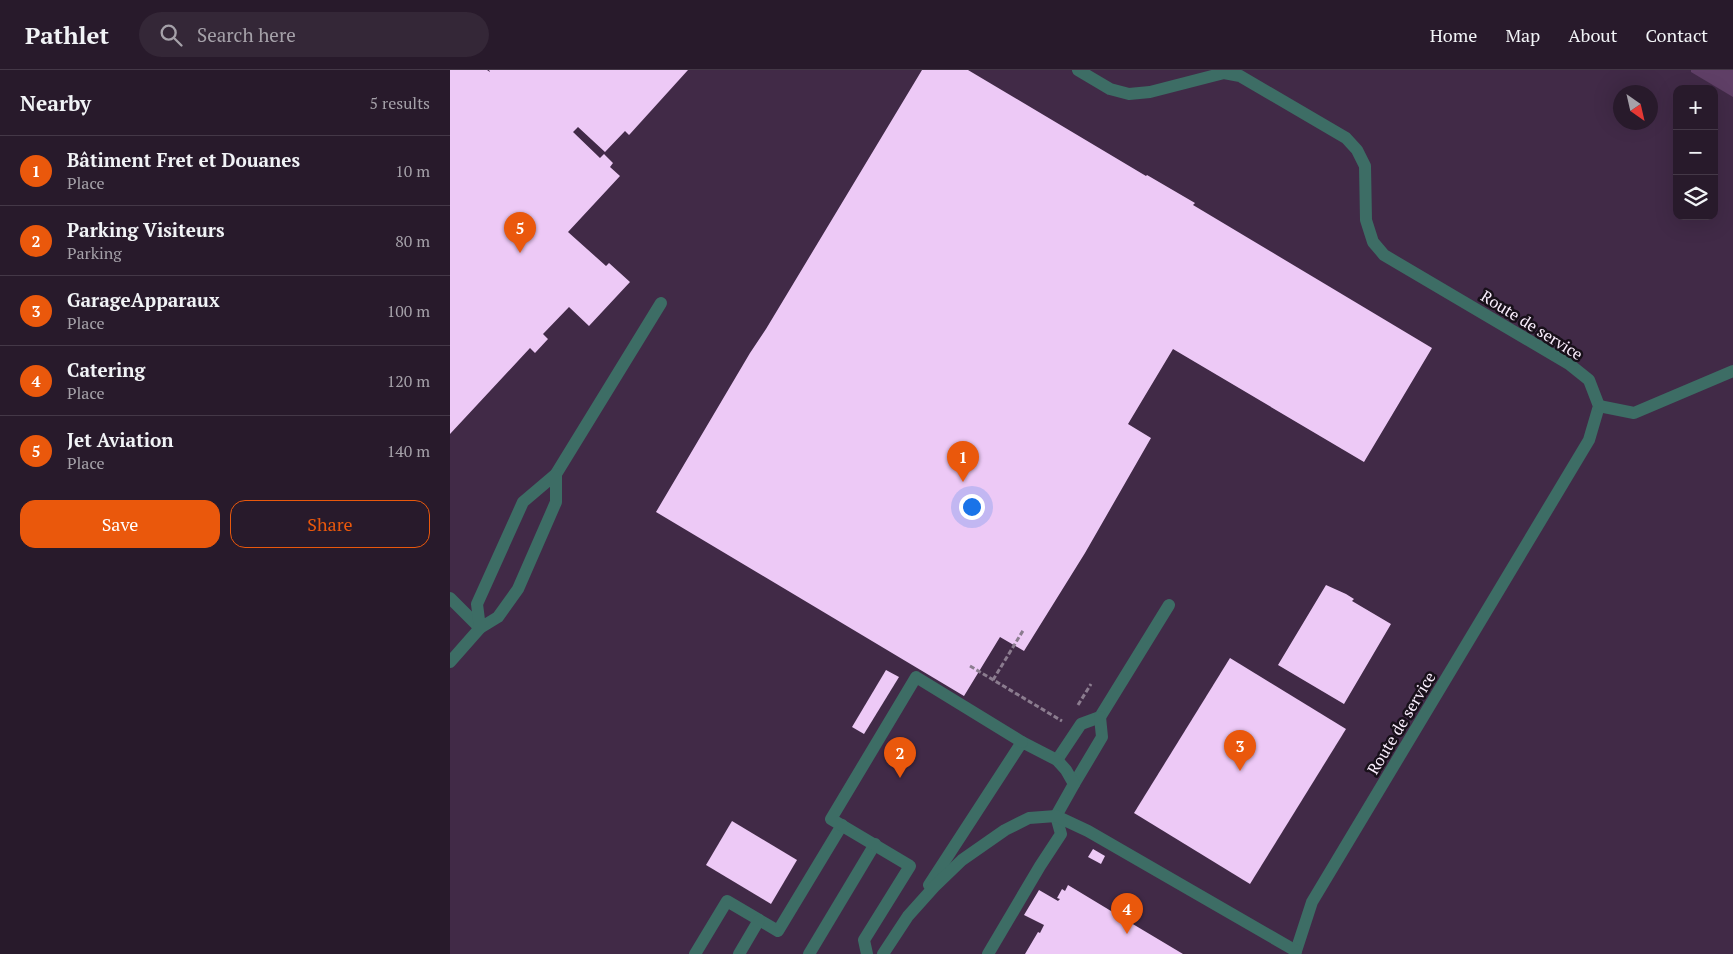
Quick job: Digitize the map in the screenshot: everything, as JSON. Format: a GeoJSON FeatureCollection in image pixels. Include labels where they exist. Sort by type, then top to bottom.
{"type":"FeatureCollection","features":[{"type":"Feature","properties":{"kind":"street","name":"Route de service"},"geometry":{"type":"LineString","coordinates":[[1078,70],[1110,88],[1129,94],[1150,92],[1224,73],[1240,76],[1346,138],[1357,150],[1365,166],[1366,220],[1373,242],[1384,255],[1569,364],[1589,380],[1599,406],[1589,440],[1312,902],[1295,953]]}},
{"type":"Feature","properties":{"kind":"street"},"geometry":{"type":"LineString","coordinates":[[480,628],[477,604],[523,502],[556,474],[661,303]]}},
{"type":"Feature","properties":{"kind":"street"},"geometry":{"type":"LineString","coordinates":[[1599,406],[1634,413],[1733,371]]}},
{"type":"Feature","properties":{"kind":"street"},"geometry":{"type":"LineString","coordinates":[[450,662],[480,628],[498,617],[518,589],[556,502],[556,474]]}},
{"type":"Feature","properties":{"kind":"street"},"geometry":{"type":"LineString","coordinates":[[450,598],[480,628]]}},
{"type":"Feature","properties":{"kind":"street"},"geometry":{"type":"LineString","coordinates":[[988,954],[1061,834],[1056,816],[1102,737],[1100,717],[1169,605]]}},
{"type":"Feature","properties":{"kind":"street"},"geometry":{"type":"LineString","coordinates":[[867,954],[864,940],[910,866],[831,819],[916,677],[1022,742],[1057,760],[1066,770],[1074,784]]}},
{"type":"Feature","properties":{"kind":"street"},"geometry":{"type":"LineString","coordinates":[[1057,760],[1081,724],[1100,717]]}},
{"type":"Feature","properties":{"kind":"street"},"geometry":{"type":"LineString","coordinates":[[883,954],[1022,742]]}},
{"type":"Feature","properties":{"kind":"street"},"geometry":{"type":"LineString","coordinates":[[908,916],[962,860],[998,835],[1029,818],[1056,816],[1088,831],[1295,953]]}},
{"type":"Feature","properties":{"kind":"street"},"geometry":{"type":"LineString","coordinates":[[695,954],[727,901],[778,931],[842,825]]}},
{"type":"Feature","properties":{"kind":"street"},"geometry":{"type":"LineString","coordinates":[[809,954],[874,844]]}},
{"type":"Feature","properties":{"kind":"street"},"geometry":{"type":"LineString","coordinates":[[739,954],[760,920]]}},
{"type":"Feature","properties":{"kind":"path"},"geometry":{"type":"LineString","coordinates":[[993,681],[1024,629]]}},
{"type":"Feature","properties":{"kind":"path"},"geometry":{"type":"LineString","coordinates":[[970,666],[1067,724]]}},
{"type":"Feature","properties":{"kind":"path"},"geometry":{"type":"LineString","coordinates":[[1077,708],[1091,684]]}},
{"type":"Feature","properties":{"kind":"shaded area"},"geometry":{"type":"Polygon","coordinates":[[[450,70],[1733,70],[1733,954],[450,954],[450,70]]]}},
{"type":"Feature","properties":{"kind":"shaded area"},"geometry":{"type":"Polygon","coordinates":[[[1691,70],[1733,70],[1733,97],[1718,88],[1718,85],[1713,85],[1691,72],[1691,70]]]}},
{"type":"Feature","properties":{"kind":"building"},"geometry":{"type":"Polygon","coordinates":[[[450,70],[487,70],[490,72],[489,70],[688,70],[629,135],[625,131],[605,152],[578,127],[573,132],[600,158],[604,154],[613,163],[610,167],[620,176],[568,232],[606,266],[609,263],[630,282],[589,326],[569,307],[543,334],[548,339],[535,353],[530,348],[450,434],[450,70]]]}},
{"type":"Feature","properties":{"kind":"building"},"geometry":{"type":"Polygon","coordinates":[[[922,70],[968,70],[1195,203],[1193,205],[1432,348],[1364,462],[1173,349],[1128,424],[1151,438],[1085,553],[1024,651],[1000,637],[964,696],[656,512],[922,70]]]}},
{"type":"Feature","properties":{"kind":"building"},"geometry":{"type":"Polygon","coordinates":[[[1326,585],[1346,594],[1354,599],[1352,601],[1391,624],[1344,704],[1278,665],[1326,585]]]}},
{"type":"Feature","properties":{"kind":"building"},"geometry":{"type":"Polygon","coordinates":[[[1230,658],[1346,729],[1250,884],[1134,813],[1230,658]]]}},
{"type":"Feature","properties":{"kind":"building"},"geometry":{"type":"Polygon","coordinates":[[[886,670],[899,677],[864,734],[852,727],[886,670]]]}},
{"type":"Feature","properties":{"kind":"building"},"geometry":{"type":"Polygon","coordinates":[[[732,821],[797,860],[771,904],[706,865],[732,821]]]}},
{"type":"Feature","properties":{"kind":"building"},"geometry":{"type":"Polygon","coordinates":[[[1093,849],[1105,856],[1101,864],[1088,857],[1093,849]]]}},
{"type":"Feature","properties":{"kind":"building"},"geometry":{"type":"Polygon","coordinates":[[[1068,885],[1183,954],[1025,954],[1044,925],[1024,915],[1039,890],[1058,901],[1060,899],[1057,898],[1062,889],[1065,891],[1068,885]]]}},
{"type":"Feature","properties":{"kind":"place","name":"Jet Aviation"},"geometry":{"type":"Point","coordinates":[520,253]}},
{"type":"Feature","properties":{"kind":"place","name":"Bâtiment Fret et Douanes"},"geometry":{"type":"Point","coordinates":[963,482]}},
{"type":"Feature","properties":{"kind":"place","name":"GarageApparaux"},"geometry":{"type":"Point","coordinates":[1240,771]}},
{"type":"Feature","properties":{"kind":"place","name":"Parking Visiteurs"},"geometry":{"type":"Point","coordinates":[900,778]}},
{"type":"Feature","properties":{"kind":"place","name":"Catering"},"geometry":{"type":"Point","coordinates":[1127,934]}}]}
